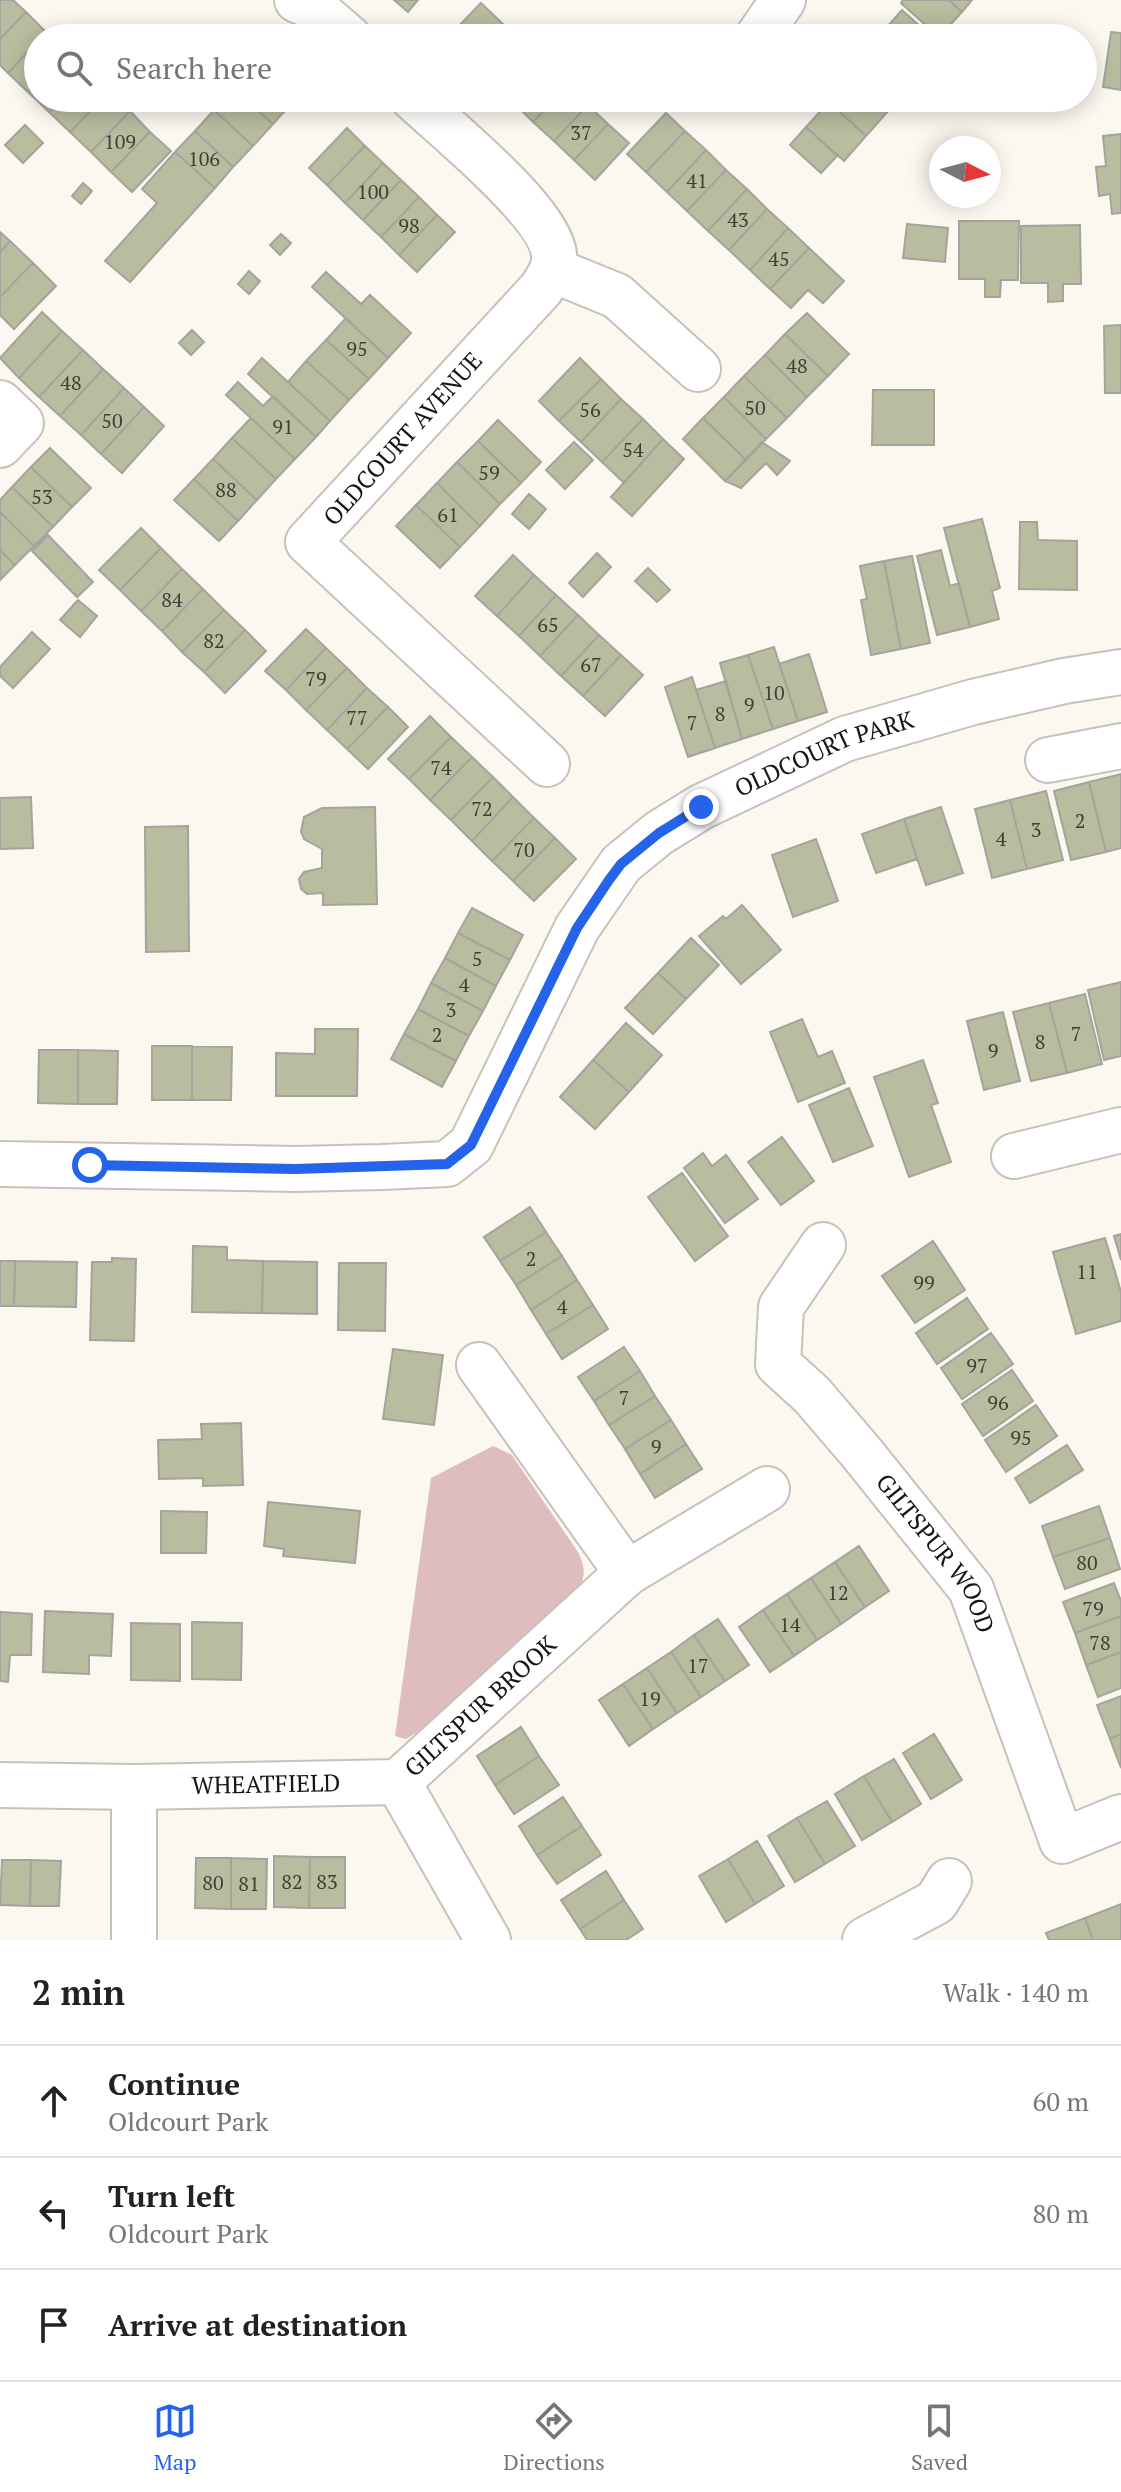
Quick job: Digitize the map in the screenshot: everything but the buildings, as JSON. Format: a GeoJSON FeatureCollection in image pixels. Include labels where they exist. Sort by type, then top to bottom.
{"type":"FeatureCollection","features":[{"type":"Feature","properties":{"kind":"street"},"geometry":{"type":"LineString","coordinates":[[297,0],[312,6],[333,24]]}},
{"type":"Feature","properties":{"kind":"street"},"geometry":{"type":"LineString","coordinates":[[767,24],[783,0]]}},
{"type":"Feature","properties":{"kind":"street"},"geometry":{"type":"LineString","coordinates":[[428,112],[528,207],[547,232],[554,253],[553,270],[617,296],[698,369]]}},
{"type":"Feature","properties":{"kind":"street","name":"OLDCOURT AVENUE"},"geometry":{"type":"LineString","coordinates":[[547,764],[308,542],[541,289],[553,270]]}},
{"type":"Feature","properties":{"kind":"street"},"geometry":{"type":"LineString","coordinates":[[0,403],[21,423],[0,445]]}},
{"type":"Feature","properties":{"kind":"street","name":"OLDCOURT PARK"},"geometry":{"type":"LineString","coordinates":[[0,1164],[295,1169],[447,1164],[471,1145],[577,928],[621,864],[659,833],[701,807],[845,739],[973,702],[1064,681],[1120,677]]}},
{"type":"Feature","properties":{"kind":"street"},"geometry":{"type":"LineString","coordinates":[[1048,760],[1121,746]]}},
{"type":"Feature","properties":{"kind":"street"},"geometry":{"type":"LineString","coordinates":[[1014,1156],[1121,1130]]}},
{"type":"Feature","properties":{"kind":"street","name":"GILTSPUR WOOD"},"geometry":{"type":"LineString","coordinates":[[823,1245],[781,1307],[778,1364],[812,1395],[971,1589],[1062,1841],[1121,1817]]}},
{"type":"Feature","properties":{"kind":"street"},"geometry":{"type":"LineString","coordinates":[[479,1365],[627,1573]]}},
{"type":"Feature","properties":{"kind":"street","name":"GILTSPUR BROOK"},"geometry":{"type":"LineString","coordinates":[[488,1940],[398,1782],[627,1573],[767,1489]]}},
{"type":"Feature","properties":{"kind":"street","name":"WHEATFIELD"},"geometry":{"type":"LineString","coordinates":[[0,1785],[134,1787],[398,1782]]}},
{"type":"Feature","properties":{"kind":"street"},"geometry":{"type":"LineString","coordinates":[[134,1787],[134,1940]]}},
{"type":"Feature","properties":{"kind":"street"},"geometry":{"type":"LineString","coordinates":[[865,1940],[936,1902],[949,1881]]}},
{"type":"Feature","properties":{"kind":"shaded area"},"geometry":{"type":"Polygon","coordinates":[[[493,1446],[512,1455],[578,1552],[584,1574],[566,1603],[419,1731],[406,1739],[395,1736],[431,1478],[493,1446]]]}},
{"type":"Feature","properties":{"kind":"route"},"geometry":{"type":"LineString","coordinates":[[90,1165],[295,1169],[447,1164],[471,1145],[577,928],[609,880],[621,864],[659,833],[701,807]]}}]}
